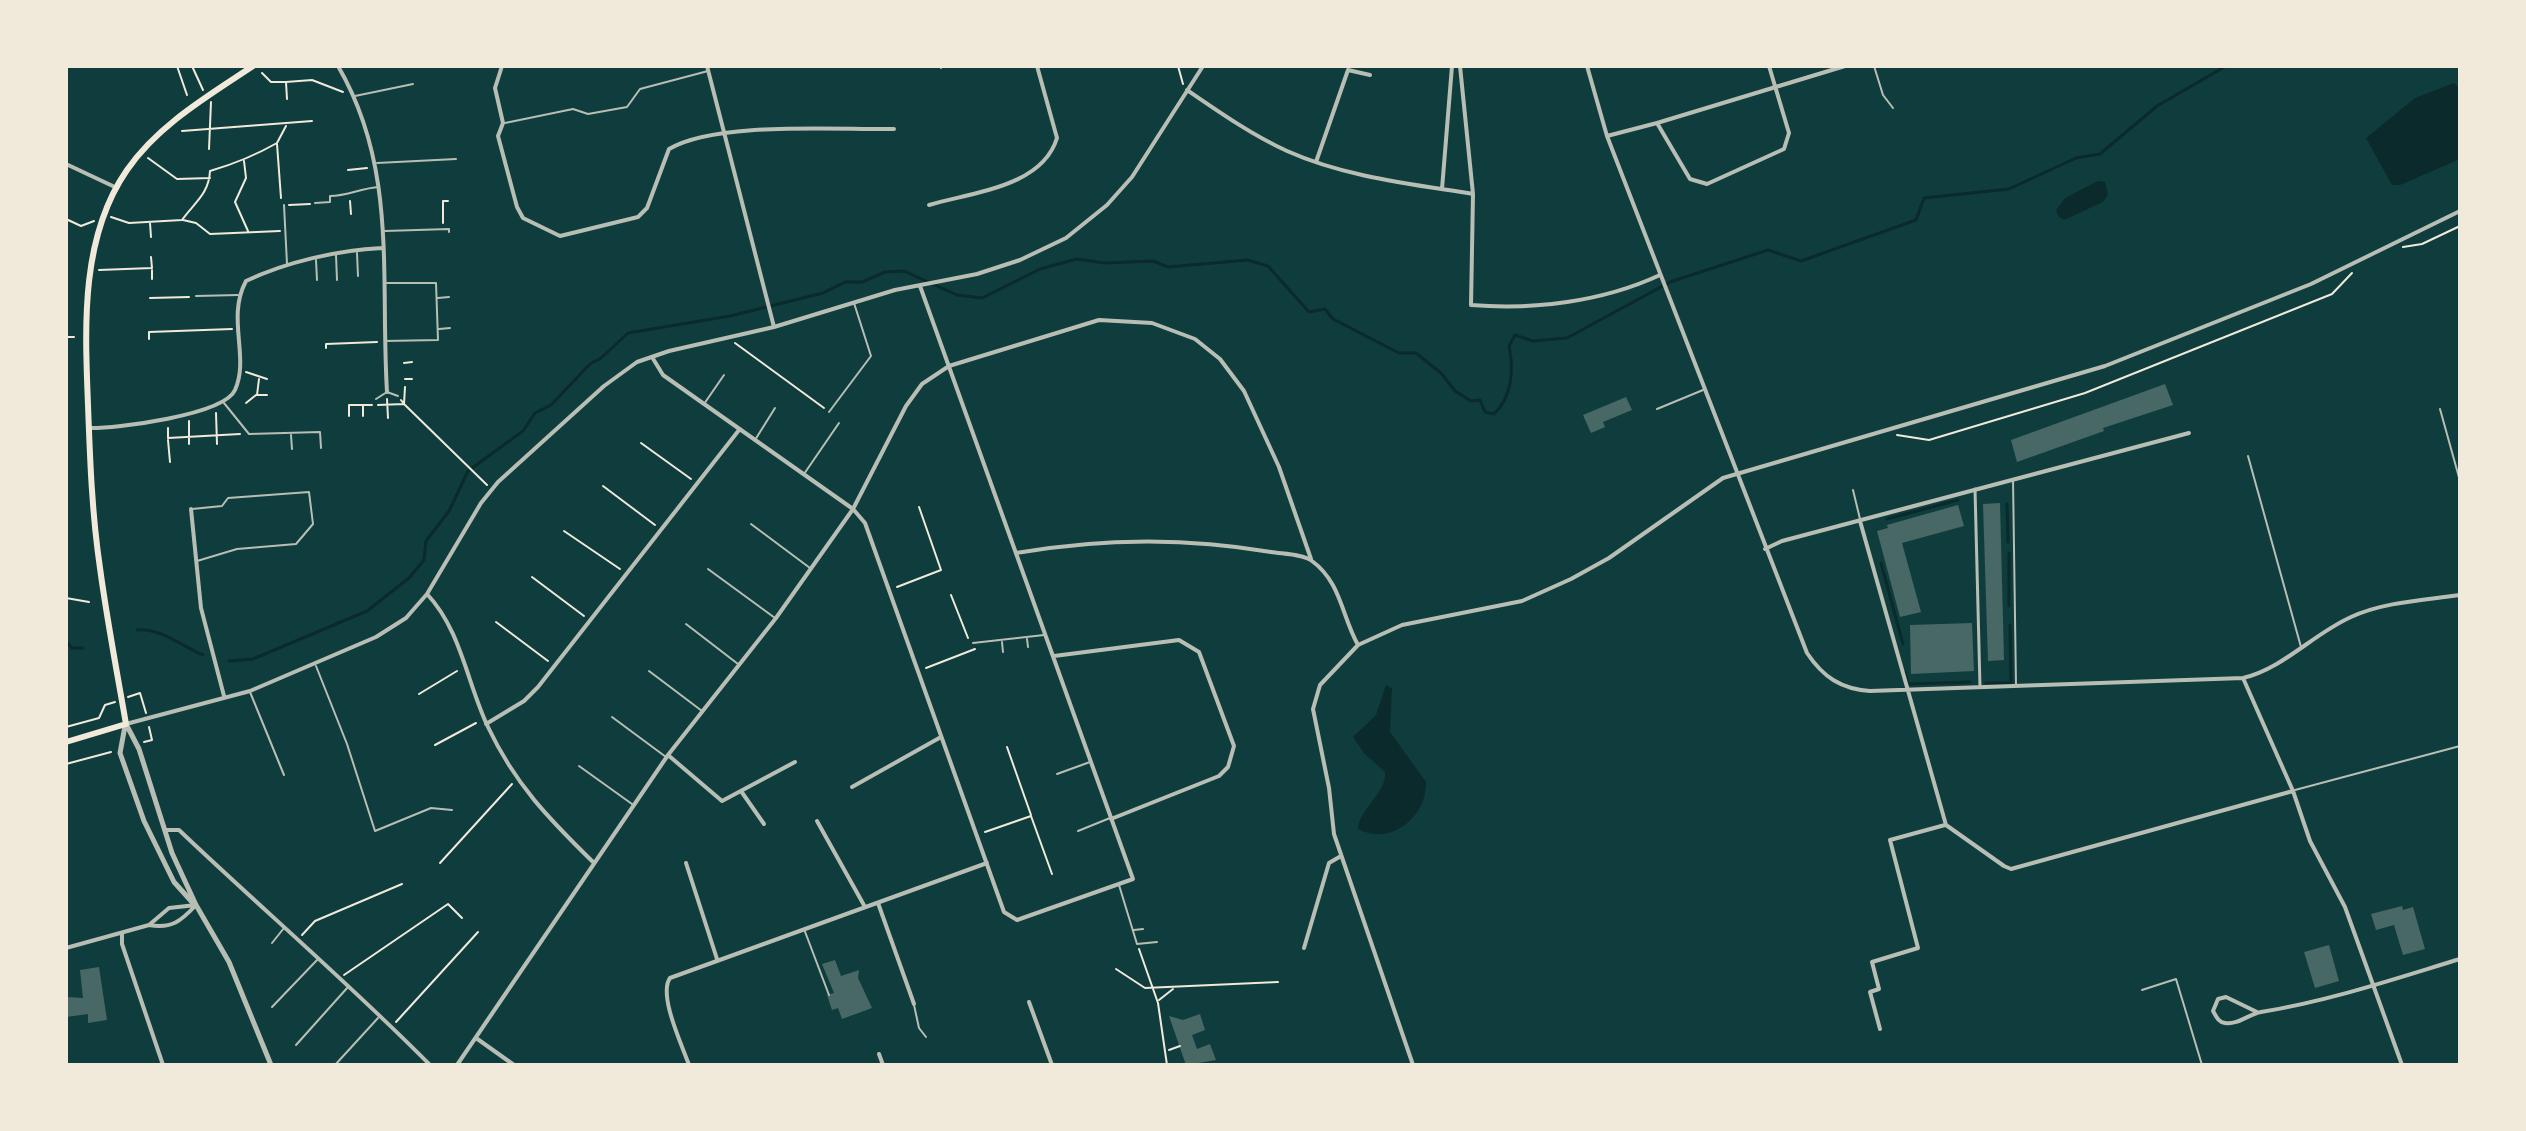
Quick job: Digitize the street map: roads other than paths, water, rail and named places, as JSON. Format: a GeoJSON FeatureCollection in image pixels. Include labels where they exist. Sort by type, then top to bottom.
{"type":"FeatureCollection","features":[{"type":"Feature","properties":{"kind":"main road"},"geometry":{"type":"LineString","coordinates":[[66,742],[126,724],[99,567],[88,428],[90,269],[105,215],[117,188],[140,153],[170,124],[253,66]]}},
{"type":"Feature","properties":{"kind":"street"},"geometry":{"type":"LineString","coordinates":[[338,66],[355,96],[378,165],[387,392]]}},
{"type":"Feature","properties":{"kind":"street"},"geometry":{"type":"LineString","coordinates":[[502,66],[495,88],[503,123],[498,136],[517,207],[523,218],[560,236],[638,217],[647,208],[669,149],[727,132],[894,129]]}},
{"type":"Feature","properties":{"kind":"street"},"geometry":{"type":"LineString","coordinates":[[929,205],[1028,176],[1044,165],[1057,138],[1037,66]]}},
{"type":"Feature","properties":{"kind":"street"},"geometry":{"type":"LineString","coordinates":[[126,724],[250,691],[376,637],[406,618],[427,594],[491,489],[615,377],[652,357],[774,327],[853,302],[977,274],[1020,260],[1088,222],[1132,177],[1203,66]]}},
{"type":"Feature","properties":{"kind":"street"},"geometry":{"type":"LineString","coordinates":[[1442,189],[1452,66]]}},
{"type":"Feature","properties":{"kind":"street"},"geometry":{"type":"LineString","coordinates":[[1460,66],[1473,194],[1471,305],[1516,309],[1550,306],[1660,276]]}},
{"type":"Feature","properties":{"kind":"street"},"geometry":{"type":"LineString","coordinates":[[1587,66],[1607,136],[1735,475],[1807,653],[1826,676],[1854,690],[2243,678],[2261,674],[2363,613],[2460,595]]}},
{"type":"Feature","properties":{"kind":"street"},"geometry":{"type":"LineString","coordinates":[[1657,123],[1690,179],[1707,184],[1784,149],[1789,133],[1769,66]]}},
{"type":"Feature","properties":{"kind":"street"},"geometry":{"type":"LineString","coordinates":[[1607,136],[1845,66]]}},
{"type":"Feature","properties":{"kind":"street"},"geometry":{"type":"LineString","coordinates":[[708,68],[727,132],[774,327]]}},
{"type":"Feature","properties":{"kind":"street"},"geometry":{"type":"LineString","coordinates":[[1316,162],[1348,70],[1370,75]]}},
{"type":"Feature","properties":{"kind":"street"},"geometry":{"type":"LineString","coordinates":[[1187,90],[1264,139],[1316,162],[1372,177],[1473,194]]}},
{"type":"Feature","properties":{"kind":"street"},"geometry":{"type":"LineString","coordinates":[[66,164],[117,188]]}},
{"type":"Feature","properties":{"kind":"street"},"geometry":{"type":"LineString","coordinates":[[1413,1065],[1334,834],[1313,709],[1320,685],[1358,645],[1402,625],[1522,601],[1571,579],[1609,558],[1714,483],[2105,366],[2311,284],[2460,211]]}},
{"type":"Feature","properties":{"kind":"street"},"geometry":{"type":"LineString","coordinates":[[88,428],[136,425],[224,403],[235,391],[238,295],[246,281],[336,255],[382,248]]}},
{"type":"Feature","properties":{"kind":"street"},"geometry":{"type":"LineString","coordinates":[[652,357],[663,375],[853,509],[865,523],[1004,912],[1017,920],[1133,879],[920,286]]}},
{"type":"Feature","properties":{"kind":"street"},"geometry":{"type":"LineString","coordinates":[[457,1065],[667,756],[776,618],[853,509],[906,406],[922,384],[949,366],[1099,320],[1152,323],[1195,339],[1220,359],[1244,391],[1279,467],[1311,559],[1335,587],[1358,645]]}},
{"type":"Feature","properties":{"kind":"street"},"geometry":{"type":"LineString","coordinates":[[485,721],[524,701],[556,666],[739,430]]}},
{"type":"Feature","properties":{"kind":"street"},"geometry":{"type":"LineString","coordinates":[[1765,549],[1782,541],[2189,433]]}},
{"type":"Feature","properties":{"kind":"street"},"geometry":{"type":"LineString","coordinates":[[1975,489],[1980,687]]}},
{"type":"Feature","properties":{"kind":"street"},"geometry":{"type":"LineString","coordinates":[[191,509],[201,608],[224,696]]}},
{"type":"Feature","properties":{"kind":"street"},"geometry":{"type":"LineString","coordinates":[[1860,521],[1906,690],[1946,825],[1951,832],[2011,869],[2293,791]]}},
{"type":"Feature","properties":{"kind":"street"},"geometry":{"type":"LineString","coordinates":[[1016,553],[1076,543],[1127,540],[1230,545],[1311,559]]}},
{"type":"Feature","properties":{"kind":"street"},"geometry":{"type":"LineString","coordinates":[[427,594],[444,611],[485,721],[516,780],[593,862]]}},
{"type":"Feature","properties":{"kind":"street"},"geometry":{"type":"LineString","coordinates":[[1053,656],[1179,640],[1191,644],[1199,652],[1234,746],[1228,767],[1219,776],[1111,819]]}},
{"type":"Feature","properties":{"kind":"street"},"geometry":{"type":"LineString","coordinates":[[2243,678],[2293,791],[2310,841],[2345,907],[2402,1065]]}},
{"type":"Feature","properties":{"kind":"street"},"geometry":{"type":"LineString","coordinates":[[126,724],[136,744],[164,830],[196,905],[229,962],[271,1065]]}},
{"type":"Feature","properties":{"kind":"street"},"geometry":{"type":"LineString","coordinates":[[126,724],[121,749],[159,855],[174,882],[196,905]]}},
{"type":"Feature","properties":{"kind":"street"},"geometry":{"type":"LineString","coordinates":[[852,787],[941,737]]}},
{"type":"Feature","properties":{"kind":"street"},"geometry":{"type":"LineString","coordinates":[[667,756],[722,801],[795,762]]}},
{"type":"Feature","properties":{"kind":"street"},"geometry":{"type":"LineString","coordinates":[[741,791],[764,824]]}},
{"type":"Feature","properties":{"kind":"street"},"geometry":{"type":"LineString","coordinates":[[817,821],[865,907]]}},
{"type":"Feature","properties":{"kind":"street"},"geometry":{"type":"LineString","coordinates":[[1880,1029],[1870,992],[1879,989],[1872,962],[1918,948],[1890,840],[1946,825]]}},
{"type":"Feature","properties":{"kind":"street"},"geometry":{"type":"LineString","coordinates":[[164,830],[179,830],[249,899],[285,927],[393,1026],[430,1065]]}},
{"type":"Feature","properties":{"kind":"street"},"geometry":{"type":"LineString","coordinates":[[1304,948],[1329,863],[1341,856]]}},
{"type":"Feature","properties":{"kind":"street"},"geometry":{"type":"LineString","coordinates":[[686,863],[717,959]]}},
{"type":"Feature","properties":{"kind":"street"},"geometry":{"type":"LineString","coordinates":[[689,1065],[667,1000],[666,983],[676,974],[987,863]]}},
{"type":"Feature","properties":{"kind":"street"},"geometry":{"type":"LineString","coordinates":[[878,903],[914,1004]]}},
{"type":"Feature","properties":{"kind":"street"},"geometry":{"type":"LineString","coordinates":[[149,925],[162,928],[180,923],[196,905]]}},
{"type":"Feature","properties":{"kind":"street"},"geometry":{"type":"LineString","coordinates":[[66,948],[149,925],[169,908],[196,905]]}},
{"type":"Feature","properties":{"kind":"street"},"geometry":{"type":"LineString","coordinates":[[122,933],[122,944],[163,1065]]}},
{"type":"Feature","properties":{"kind":"street"},"geometry":{"type":"LineString","coordinates":[[2257,1012],[2226,997],[2218,999],[2213,1011],[2217,1019],[2224,1023],[2257,1012],[2307,1004],[2460,959]]}},
{"type":"Feature","properties":{"kind":"street"},"geometry":{"type":"LineString","coordinates":[[1029,1002],[1052,1065]]}},
{"type":"Feature","properties":{"kind":"street"},"geometry":{"type":"LineString","coordinates":[[476,1038],[514,1065]]}},
{"type":"Feature","properties":{"kind":"street"},"geometry":{"type":"LineString","coordinates":[[879,1054],[883,1065]]}},
{"type":"Feature","properties":{"kind":"lane"},"geometry":{"type":"LineString","coordinates":[[1874,66],[1883,95],[1893,108]]}},
{"type":"Feature","properties":{"kind":"lane"},"geometry":{"type":"LineString","coordinates":[[503,123],[573,109],[588,114],[627,107],[640,89],[708,68]]}},
{"type":"Feature","properties":{"kind":"lane"},"geometry":{"type":"LineString","coordinates":[[355,96],[413,84]]}},
{"type":"Feature","properties":{"kind":"lane"},"geometry":{"type":"LineString","coordinates":[[378,165],[456,159]]}},
{"type":"Feature","properties":{"kind":"lane"},"geometry":{"type":"LineString","coordinates":[[315,203],[330,202],[330,196],[350,196],[363,188],[380,187]]}},
{"type":"Feature","properties":{"kind":"lane"},"geometry":{"type":"LineString","coordinates":[[284,205],[288,267]]}},
{"type":"Feature","properties":{"kind":"lane"},"geometry":{"type":"LineString","coordinates":[[381,232],[449,229],[449,232]]}},
{"type":"Feature","properties":{"kind":"lane"},"geometry":{"type":"LineString","coordinates":[[357,250],[358,276]]}},
{"type":"Feature","properties":{"kind":"lane"},"geometry":{"type":"LineString","coordinates":[[336,255],[337,280]]}},
{"type":"Feature","properties":{"kind":"lane"},"geometry":{"type":"LineString","coordinates":[[316,260],[317,280]]}},
{"type":"Feature","properties":{"kind":"lane"},"geometry":{"type":"LineString","coordinates":[[383,284],[436,283],[438,340],[385,341]]}},
{"type":"Feature","properties":{"kind":"lane"},"geometry":{"type":"LineString","coordinates":[[196,296],[238,295]]}},
{"type":"Feature","properties":{"kind":"lane"},"geometry":{"type":"LineString","coordinates":[[436,298],[449,297]]}},
{"type":"Feature","properties":{"kind":"lane"},"geometry":{"type":"LineString","coordinates":[[829,412],[871,356],[853,302]]}},
{"type":"Feature","properties":{"kind":"lane"},"geometry":{"type":"LineString","coordinates":[[437,329],[450,328]]}},
{"type":"Feature","properties":{"kind":"lane"},"geometry":{"type":"LineString","coordinates":[[704,405],[724,375]]}},
{"type":"Feature","properties":{"kind":"lane"},"geometry":{"type":"LineString","coordinates":[[1657,409],[1703,390]]}},
{"type":"Feature","properties":{"kind":"lane"},"geometry":{"type":"LineString","coordinates":[[376,399],[387,392],[398,396]]}},
{"type":"Feature","properties":{"kind":"lane"},"geometry":{"type":"LineString","coordinates":[[224,403],[249,434],[320,432],[321,448]]}},
{"type":"Feature","properties":{"kind":"lane"},"geometry":{"type":"LineString","coordinates":[[754,441],[775,408]]}},
{"type":"Feature","properties":{"kind":"lane"},"geometry":{"type":"LineString","coordinates":[[2440,409],[2460,481]]}},
{"type":"Feature","properties":{"kind":"lane"},"geometry":{"type":"LineString","coordinates":[[804,475],[839,423]]}},
{"type":"Feature","properties":{"kind":"lane"},"geometry":{"type":"LineString","coordinates":[[291,435],[292,449]]}},
{"type":"Feature","properties":{"kind":"lane"},"geometry":{"type":"LineString","coordinates":[[2248,456],[2301,648]]}},
{"type":"Feature","properties":{"kind":"lane"},"geometry":{"type":"LineString","coordinates":[[2013,479],[2016,686]]}},
{"type":"Feature","properties":{"kind":"lane"},"geometry":{"type":"LineString","coordinates":[[1853,490],[1860,521]]}},
{"type":"Feature","properties":{"kind":"lane"},"geometry":{"type":"LineString","coordinates":[[191,509],[222,506],[228,498],[309,492],[313,524],[296,544],[237,549],[196,561]]}},
{"type":"Feature","properties":{"kind":"lane"},"geometry":{"type":"LineString","coordinates":[[751,524],[811,569]]}},
{"type":"Feature","properties":{"kind":"lane"},"geometry":{"type":"LineString","coordinates":[[708,569],[776,618]]}},
{"type":"Feature","properties":{"kind":"lane"},"geometry":{"type":"LineString","coordinates":[[686,624],[739,665]]}},
{"type":"Feature","properties":{"kind":"lane"},"geometry":{"type":"LineString","coordinates":[[973,643],[1045,635]]}},
{"type":"Feature","properties":{"kind":"lane"},"geometry":{"type":"LineString","coordinates":[[1027,638],[1028,647]]}},
{"type":"Feature","properties":{"kind":"lane"},"geometry":{"type":"LineString","coordinates":[[1002,641],[1003,652]]}},
{"type":"Feature","properties":{"kind":"lane"},"geometry":{"type":"LineString","coordinates":[[315,664],[347,744],[375,831],[431,808],[452,810]]}},
{"type":"Feature","properties":{"kind":"lane"},"geometry":{"type":"LineString","coordinates":[[649,671],[703,712]]}},
{"type":"Feature","properties":{"kind":"lane"},"geometry":{"type":"LineString","coordinates":[[250,691],[284,775]]}},
{"type":"Feature","properties":{"kind":"lane"},"geometry":{"type":"LineString","coordinates":[[612,717],[667,756]]}},
{"type":"Feature","properties":{"kind":"lane"},"geometry":{"type":"LineString","coordinates":[[2293,791],[2460,746]]}},
{"type":"Feature","properties":{"kind":"lane"},"geometry":{"type":"LineString","coordinates":[[1057,774],[1091,761]]}},
{"type":"Feature","properties":{"kind":"lane"},"geometry":{"type":"LineString","coordinates":[[579,766],[633,805]]}},
{"type":"Feature","properties":{"kind":"lane"},"geometry":{"type":"LineString","coordinates":[[1078,831],[1111,819]]}},
{"type":"Feature","properties":{"kind":"lane"},"geometry":{"type":"LineString","coordinates":[[1119,884],[1137,944],[1157,942]]}},
{"type":"Feature","properties":{"kind":"lane"},"geometry":{"type":"LineString","coordinates":[[272,943],[285,927]]}},
{"type":"Feature","properties":{"kind":"lane"},"geometry":{"type":"LineString","coordinates":[[804,928],[829,995]]}},
{"type":"Feature","properties":{"kind":"lane"},"geometry":{"type":"LineString","coordinates":[[1133,930],[1143,929]]}},
{"type":"Feature","properties":{"kind":"lane"},"geometry":{"type":"LineString","coordinates":[[272,1007],[319,958]]}},
{"type":"Feature","properties":{"kind":"lane"},"geometry":{"type":"LineString","coordinates":[[2142,990],[2176,979],[2202,1065]]}},
{"type":"Feature","properties":{"kind":"lane"},"geometry":{"type":"LineString","coordinates":[[296,1045],[349,986]]}},
{"type":"Feature","properties":{"kind":"lane"},"geometry":{"type":"LineString","coordinates":[[914,1004],[919,1028],[926,1037]]}},
{"type":"Feature","properties":{"kind":"lane"},"geometry":{"type":"LineString","coordinates":[[335,1065],[376,1018],[383,1017]]}},
{"type":"Feature","properties":{"kind":"water"},"geometry":{"type":"Polygon","coordinates":[[[2454,83],[2460,89],[2460,159],[2400,185],[2392,185],[2366,138],[2415,98],[2454,83]]]}},
{"type":"Feature","properties":{"kind":"water"},"geometry":{"type":"Polygon","coordinates":[[[2098,181],[2105,182],[2108,195],[2103,202],[2064,220],[2058,216],[2056,210],[2065,198],[2098,181]]]}},
{"type":"Feature","properties":{"kind":"water"},"geometry":{"type":"Polygon","coordinates":[[[1386,685],[1392,688],[1390,732],[1426,782],[1425,795],[1414,817],[1405,825],[1383,834],[1370,834],[1358,829],[1363,814],[1382,787],[1385,772],[1364,753],[1353,737],[1376,715],[1386,685]]]}},
{"type":"Feature","properties":{"kind":"waterway"},"geometry":{"type":"LineString","coordinates":[[229,661],[253,659],[367,611],[409,578],[424,560],[426,541],[449,511],[468,471],[523,431],[535,413],[551,405],[590,364],[628,333],[730,316],[823,293],[845,282],[862,282],[885,272],[904,271],[957,295],[982,298],[1040,269],[1077,259],[1104,263],[1153,261],[1168,267],[1247,260],[1268,266],[1309,312],[1325,309],[1333,319],[1399,353],[1416,353],[1442,374],[1455,391],[1471,401],[1480,400],[1485,412],[1494,414],[1508,391],[1511,374],[1509,346],[1515,335],[1533,341],[1567,338],[1670,282],[1768,250],[1801,261],[1916,220],[1924,198],[2009,189],[2076,158],[2100,154],[2157,106],[2226,66]]}},
{"type":"Feature","properties":{"kind":"waterway"},"geometry":{"type":"LineString","coordinates":[[1887,519],[1958,500]]}},
{"type":"Feature","properties":{"kind":"waterway"},"geometry":{"type":"LineString","coordinates":[[2007,504],[2008,542]]}},
{"type":"Feature","properties":{"kind":"waterway"},"geometry":{"type":"LineString","coordinates":[[2009,553],[2009,606]]}},
{"type":"Feature","properties":{"kind":"waterway"},"geometry":{"type":"LineString","coordinates":[[1881,563],[1903,644]]}},
{"type":"Feature","properties":{"kind":"waterway"},"geometry":{"type":"LineString","coordinates":[[1986,683],[2011,683],[2010,625]]}},
{"type":"Feature","properties":{"kind":"waterway"},"geometry":{"type":"LineString","coordinates":[[137,630],[162,634],[203,655]]}},
{"type":"Feature","properties":{"kind":"waterway"},"geometry":{"type":"LineString","coordinates":[[66,641],[72,648],[83,648]]}},
{"type":"Feature","properties":{"kind":"waterway"},"geometry":{"type":"LineString","coordinates":[[1905,672],[1908,684],[1970,682]]}}]}
